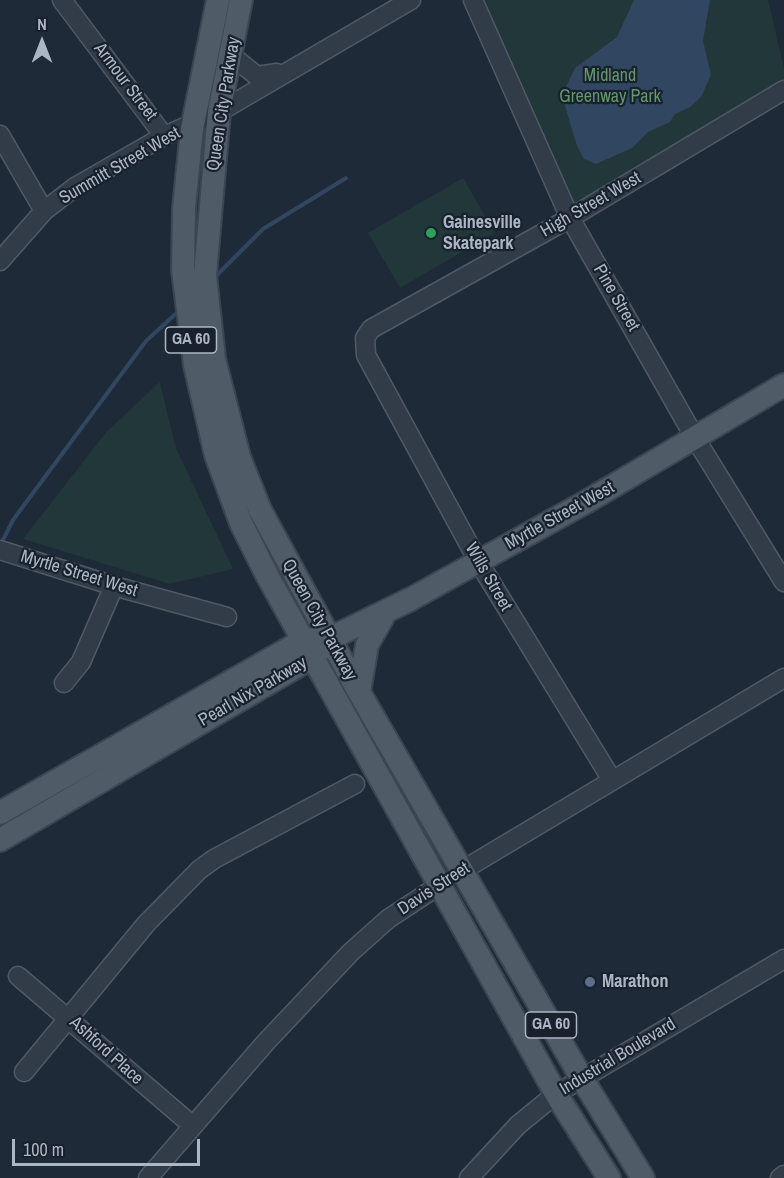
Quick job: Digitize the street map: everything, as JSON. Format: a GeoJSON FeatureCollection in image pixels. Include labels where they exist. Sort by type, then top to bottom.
{"type":"FeatureCollection","features":[{"type":"Feature","properties":{"kind":"main road","name":"Queen City Parkway"},"geometry":{"type":"LineString","coordinates":[[218,0],[194,124],[183,208],[183,270],[195,365],[216,455],[241,522],[308,649],[556,1094],[609,1178]]}},
{"type":"Feature","properties":{"kind":"main road","name":"Queen City Parkway"},"geometry":{"type":"LineString","coordinates":[[241,0],[232,56],[219,112],[205,275],[214,359],[238,457],[260,510],[288,564],[332,638],[358,692],[581,1077],[643,1178]]}},
{"type":"Feature","properties":{"kind":"main road","name":"Myrtle Street West"},"geometry":{"type":"LineString","coordinates":[[332,638],[385,613],[586,502],[784,385]]}},
{"type":"Feature","properties":{"kind":"main road"},"geometry":{"type":"LineString","coordinates":[[358,692],[367,645],[385,613]]}},
{"type":"Feature","properties":{"kind":"main road","name":"Pearl Nix Parkway"},"geometry":{"type":"LineString","coordinates":[[0,813],[332,638]]}},
{"type":"Feature","properties":{"kind":"main road","name":"Pearl Nix Parkway"},"geometry":{"type":"LineString","coordinates":[[0,840],[308,649]]}},
{"type":"Feature","properties":{"kind":"main road","name":"Davis Street"},"geometry":{"type":"LineString","coordinates":[[441,884],[463,870]]}},
{"type":"Feature","properties":{"kind":"street","name":"Armour Street"},"geometry":{"type":"LineString","coordinates":[[62,0],[144,106],[164,136]]}},
{"type":"Feature","properties":{"kind":"street","name":"Summitt Street West"},"geometry":{"type":"LineString","coordinates":[[0,261],[44,212],[75,187],[164,136],[219,112],[285,71],[411,0]]}},
{"type":"Feature","properties":{"kind":"street","name":"Pine Street"},"geometry":{"type":"LineString","coordinates":[[473,0],[570,218],[695,438],[784,582]]}},
{"type":"Feature","properties":{"kind":"street"},"geometry":{"type":"LineString","coordinates":[[232,56],[257,76],[285,71]]}},
{"type":"Feature","properties":{"kind":"street","name":"High Street West"},"geometry":{"type":"LineString","coordinates":[[374,368],[366,355],[365,338],[371,329],[570,218],[784,90]]}},
{"type":"Feature","properties":{"kind":"street"},"geometry":{"type":"LineString","coordinates":[[0,135],[44,212]]}},
{"type":"Feature","properties":{"kind":"street","name":"Wills Street"},"geometry":{"type":"LineString","coordinates":[[374,368],[478,561],[612,780]]}},
{"type":"Feature","properties":{"kind":"street","name":"Myrtle Street West"},"geometry":{"type":"LineString","coordinates":[[0,550],[114,586],[227,617]]}},
{"type":"Feature","properties":{"kind":"street"},"geometry":{"type":"LineString","coordinates":[[64,683],[81,662],[114,586]]}},
{"type":"Feature","properties":{"kind":"street","name":"Davis Street"},"geometry":{"type":"LineString","coordinates":[[463,870],[784,678]]}},
{"type":"Feature","properties":{"kind":"street"},"geometry":{"type":"LineString","coordinates":[[24,1072],[146,924],[199,870],[214,859],[355,784]]}},
{"type":"Feature","properties":{"kind":"street","name":"Davis Street"},"geometry":{"type":"LineString","coordinates":[[148,1178],[266,1042],[351,952],[388,919],[441,884]]}},
{"type":"Feature","properties":{"kind":"street","name":"Industrial Boulevard"},"geometry":{"type":"LineString","coordinates":[[470,1178],[518,1125],[556,1094],[581,1077],[784,959]]}},
{"type":"Feature","properties":{"kind":"street","name":"Ashford Place"},"geometry":{"type":"LineString","coordinates":[[18,976],[70,1018],[111,1057],[193,1126]]}},
{"type":"Feature","properties":{"kind":"street"},"geometry":{"type":"LineString","coordinates":[[780,1178],[784,1174]]}},
{"type":"Feature","properties":{"kind":"green space","name":"Midland Greenway Park"},"geometry":{"type":"Polygon","coordinates":[[[480,0],[768,0],[784,68],[784,81],[571,206],[480,0]]]}},
{"type":"Feature","properties":{"kind":"green space","name":"Gainesville Skatepark"},"geometry":{"type":"Polygon","coordinates":[[[463,178],[495,233],[400,288],[368,233],[463,178]]]}},
{"type":"Feature","properties":{"kind":"green space"},"geometry":{"type":"Polygon","coordinates":[[[160,382],[175,446],[233,569],[170,584],[23,539],[107,431],[160,382]]]}},
{"type":"Feature","properties":{"kind":"water"},"geometry":{"type":"Polygon","coordinates":[[[634,0],[710,0],[703,41],[711,75],[701,97],[690,107],[675,114],[670,122],[648,132],[632,148],[596,164],[584,159],[577,146],[563,99],[564,91],[575,68],[617,37],[634,0]]]}},
{"type":"Feature","properties":{"kind":"waterway"},"geometry":{"type":"LineString","coordinates":[[214,278],[263,229],[346,178]]}},
{"type":"Feature","properties":{"kind":"waterway"},"geometry":{"type":"LineString","coordinates":[[1,544],[13,520],[146,341],[180,310]]}},
{"type":"Feature","properties":{"kind":"place","name":"Gainesville Skatepark"},"geometry":{"type":"Point","coordinates":[431,233]}},
{"type":"Feature","properties":{"kind":"place","name":"Marathon"},"geometry":{"type":"Point","coordinates":[590,982]}}]}
